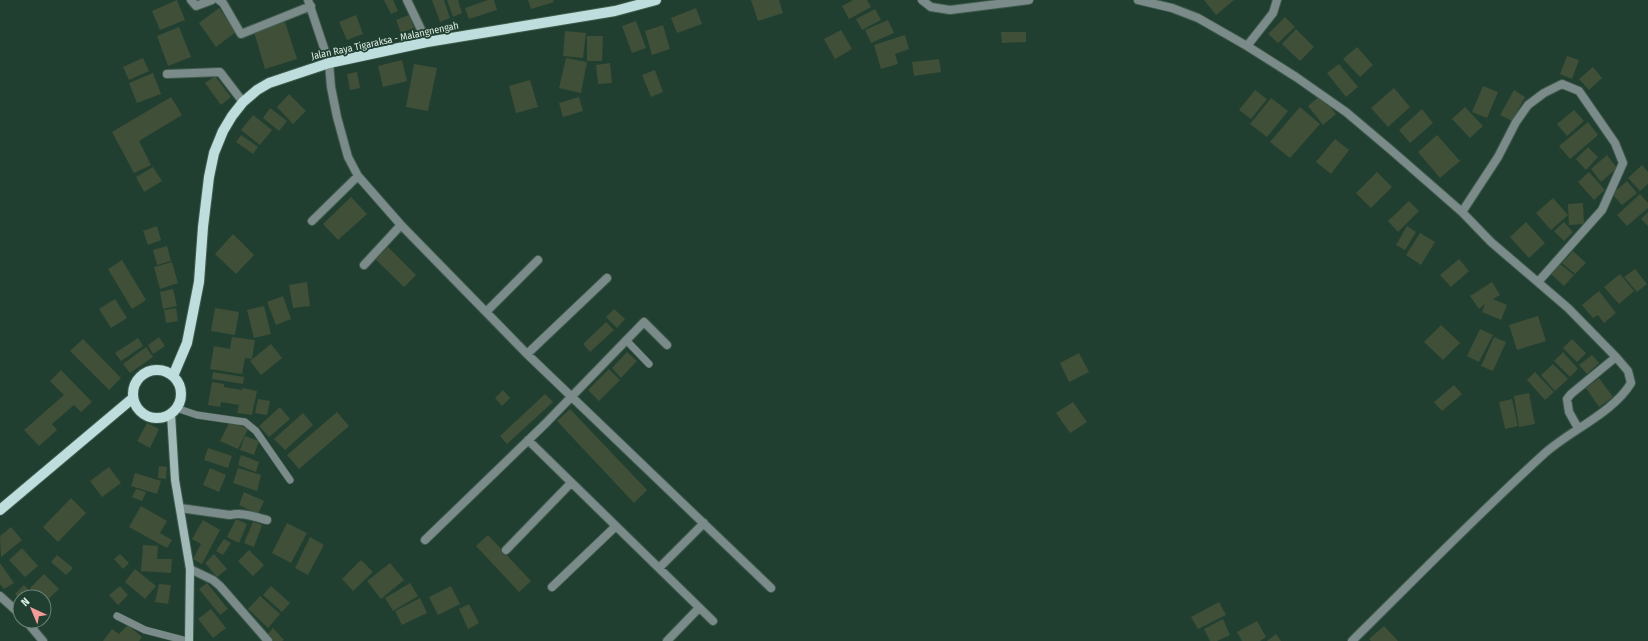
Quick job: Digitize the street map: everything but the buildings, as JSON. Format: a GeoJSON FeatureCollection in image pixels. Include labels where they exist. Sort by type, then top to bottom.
{"type":"FeatureCollection","features":[{"type":"Feature","properties":{"kind":"main road","name":"Jalan Raya Tigaraksa - Malangnengah"},"geometry":{"type":"LineString","coordinates":[[173,376],[187,343],[199,282],[203,227],[209,177],[214,153],[223,131],[232,116],[243,102],[257,90],[269,83],[329,63],[427,42],[608,12],[656,0]]}},
{"type":"Feature","properties":{"kind":"main road"},"geometry":{"type":"LineString","coordinates":[[161,370],[178,380],[181,395],[174,411],[164,417],[150,417],[139,410],[133,398],[134,385],[148,371],[161,370]]}},
{"type":"Feature","properties":{"kind":"main road"},"geometry":{"type":"LineString","coordinates":[[0,510],[133,398]]}},
{"type":"Feature","properties":{"kind":"street"},"geometry":{"type":"LineString","coordinates":[[192,0],[196,6],[212,0]]}},
{"type":"Feature","properties":{"kind":"street"},"geometry":{"type":"LineString","coordinates":[[219,0],[223,3],[241,34],[309,3],[329,63],[331,87],[348,157],[358,176],[401,226],[527,354],[771,588]]}},
{"type":"Feature","properties":{"kind":"street"},"geometry":{"type":"LineString","coordinates":[[407,0],[427,42]]}},
{"type":"Feature","properties":{"kind":"street"},"geometry":{"type":"LineString","coordinates":[[922,0],[931,7],[950,10],[1029,0]]}},
{"type":"Feature","properties":{"kind":"street"},"geometry":{"type":"LineString","coordinates":[[1138,0],[1172,8],[1198,18],[1247,46],[1320,92],[1391,150],[1462,212],[1491,242],[1568,308],[1628,371],[1631,383],[1626,393],[1578,428],[1530,467],[1352,641]]}},
{"type":"Feature","properties":{"kind":"street"},"geometry":{"type":"LineString","coordinates":[[1247,46],[1273,13],[1278,0]]}},
{"type":"Feature","properties":{"kind":"street"},"geometry":{"type":"LineString","coordinates":[[167,74],[220,72],[243,102]]}},
{"type":"Feature","properties":{"kind":"street"},"geometry":{"type":"LineString","coordinates":[[1462,212],[1498,157],[1516,122],[1528,105],[1544,93],[1562,84],[1579,91],[1615,143],[1623,163],[1602,210],[1538,282]]}},
{"type":"Feature","properties":{"kind":"street"},"geometry":{"type":"LineString","coordinates":[[312,221],[358,176]]}},
{"type":"Feature","properties":{"kind":"street"},"geometry":{"type":"LineString","coordinates":[[364,265],[401,226]]}},
{"type":"Feature","properties":{"kind":"street"},"geometry":{"type":"LineString","coordinates":[[486,312],[538,260]]}},
{"type":"Feature","properties":{"kind":"street"},"geometry":{"type":"LineString","coordinates":[[527,354],[607,278]]}},
{"type":"Feature","properties":{"kind":"street"},"geometry":{"type":"LineString","coordinates":[[425,540],[493,476],[644,322],[668,346]]}},
{"type":"Feature","properties":{"kind":"street"},"geometry":{"type":"LineString","coordinates":[[1578,428],[1569,412],[1567,399],[1616,357]]}},
{"type":"Feature","properties":{"kind":"street"},"geometry":{"type":"LineString","coordinates":[[174,411],[176,480],[190,569],[188,641]]}},
{"type":"Feature","properties":{"kind":"street"},"geometry":{"type":"LineString","coordinates":[[528,440],[713,621]]}},
{"type":"Feature","properties":{"kind":"street"},"geometry":{"type":"LineString","coordinates":[[506,550],[571,483]]}},
{"type":"Feature","properties":{"kind":"street"},"geometry":{"type":"LineString","coordinates":[[180,508],[230,515],[244,514],[268,520]]}},
{"type":"Feature","properties":{"kind":"street"},"geometry":{"type":"LineString","coordinates":[[659,568],[704,523]]}},
{"type":"Feature","properties":{"kind":"street"},"geometry":{"type":"LineString","coordinates":[[552,587],[616,526]]}},
{"type":"Feature","properties":{"kind":"street"},"geometry":{"type":"LineString","coordinates":[[190,569],[214,580],[268,641]]}},
{"type":"Feature","properties":{"kind":"street"},"geometry":{"type":"LineString","coordinates":[[0,596],[12,607]]}},
{"type":"Feature","properties":{"kind":"street"},"geometry":{"type":"LineString","coordinates":[[667,641],[699,608]]}},
{"type":"Feature","properties":{"kind":"street"},"geometry":{"type":"LineString","coordinates":[[33,629],[43,641]]}},
{"type":"Feature","properties":{"kind":"lane"},"geometry":{"type":"LineString","coordinates":[[626,340],[650,364]]}},
{"type":"Feature","properties":{"kind":"lane"},"geometry":{"type":"LineString","coordinates":[[174,411],[245,422],[249,424],[256,431],[290,480]]}},
{"type":"Feature","properties":{"kind":"lane"},"geometry":{"type":"LineString","coordinates":[[117,616],[145,630],[188,641]]}}]}
